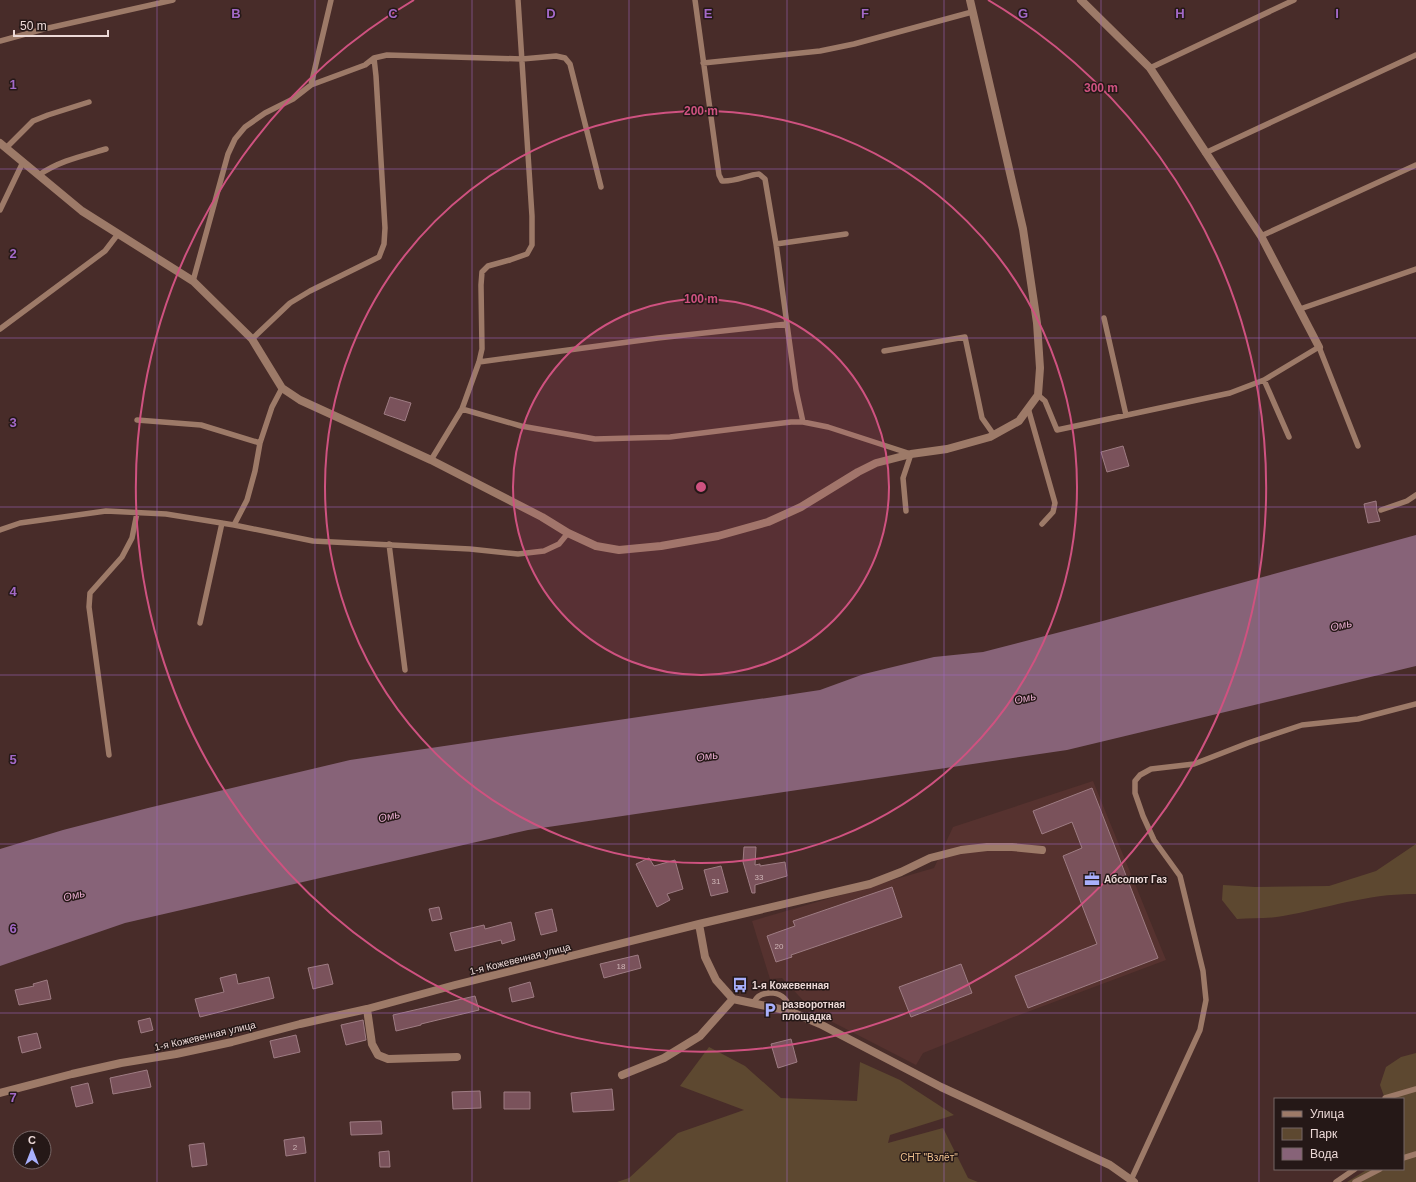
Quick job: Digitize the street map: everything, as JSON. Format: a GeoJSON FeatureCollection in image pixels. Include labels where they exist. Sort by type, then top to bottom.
{"type":"FeatureCollection","features":[{"type":"Feature","properties":{"kind":"street"},"geometry":{"type":"LineString","coordinates":[[3,145],[82,211],[193,281],[252,339],[282,388],[300,400],[431,460],[542,517],[568,533],[596,546],[619,550],[661,546],[718,536],[768,522],[801,507],[858,472],[876,463],[911,454],[947,449],[994,435],[1019,421],[1038,395],[1040,368],[1037,323],[1022,229],[970,0]]}},
{"type":"Feature","properties":{"kind":"street"},"geometry":{"type":"LineString","coordinates":[[1081,0],[1150,68],[1205,154],[1261,236],[1319,347]]}},
{"type":"Feature","properties":{"kind":"street","name":"1-я Кожевенная улица"},"geometry":{"type":"LineString","coordinates":[[0,1093],[72,1074],[232,1042],[699,924],[870,884],[901,872],[930,858],[961,850],[987,847],[1012,847],[1042,850]]}},
{"type":"Feature","properties":{"kind":"street"},"geometry":{"type":"LineString","coordinates":[[699,924],[705,957],[716,980],[733,999],[789,1011],[820,1024],[941,1087],[1110,1165],[1129,1181]]}},
{"type":"Feature","properties":{"kind":"street"},"geometry":{"type":"LineString","coordinates":[[622,1075],[664,1058],[700,1036],[733,999]]}},
{"type":"Feature","properties":{"kind":"street"},"geometry":{"type":"LineString","coordinates":[[367,1009],[372,1044],[378,1055],[388,1059],[457,1057]]}},
{"type":"Feature","properties":{"kind":"lane"},"geometry":{"type":"LineString","coordinates":[[0,41],[44,29],[172,0]]}},
{"type":"Feature","properties":{"kind":"lane"},"geometry":{"type":"LineString","coordinates":[[311,85],[331,0]]}},
{"type":"Feature","properties":{"kind":"lane"},"geometry":{"type":"LineString","coordinates":[[431,460],[462,409],[479,362],[482,349],[480,285],[482,272],[488,266],[526,254],[532,245],[532,216],[518,0]]}},
{"type":"Feature","properties":{"kind":"lane"},"geometry":{"type":"LineString","coordinates":[[695,0],[719,175],[722,181],[730,182],[749,175],[760,174],[765,180],[776,244],[796,390],[803,422]]}},
{"type":"Feature","properties":{"kind":"lane"},"geometry":{"type":"LineString","coordinates":[[1150,68],[1294,0]]}},
{"type":"Feature","properties":{"kind":"lane"},"geometry":{"type":"LineString","coordinates":[[704,63],[820,51],[854,44],[972,12]]}},
{"type":"Feature","properties":{"kind":"lane"},"geometry":{"type":"LineString","coordinates":[[193,281],[228,154],[235,139],[245,127],[265,113],[293,99],[311,85],[365,65],[374,58],[387,55],[522,59],[556,56],[565,58],[570,64],[601,187]]}},
{"type":"Feature","properties":{"kind":"lane"},"geometry":{"type":"LineString","coordinates":[[1205,154],[1416,55]]}},
{"type":"Feature","properties":{"kind":"lane"},"geometry":{"type":"LineString","coordinates":[[252,339],[290,303],[310,291],[379,257],[384,244],[385,228],[374,58]]}},
{"type":"Feature","properties":{"kind":"lane"},"geometry":{"type":"LineString","coordinates":[[3,145],[34,121],[89,102]]}},
{"type":"Feature","properties":{"kind":"lane"},"geometry":{"type":"LineString","coordinates":[[39,175],[50,167],[106,149]]}},
{"type":"Feature","properties":{"kind":"lane"},"geometry":{"type":"LineString","coordinates":[[0,210],[23,162]]}},
{"type":"Feature","properties":{"kind":"lane"},"geometry":{"type":"LineString","coordinates":[[1261,236],[1416,165]]}},
{"type":"Feature","properties":{"kind":"lane"},"geometry":{"type":"LineString","coordinates":[[0,329],[105,251],[118,234]]}},
{"type":"Feature","properties":{"kind":"lane"},"geometry":{"type":"LineString","coordinates":[[776,244],[846,234]]}},
{"type":"Feature","properties":{"kind":"lane"},"geometry":{"type":"LineString","coordinates":[[1300,309],[1416,269]]}},
{"type":"Feature","properties":{"kind":"lane"},"geometry":{"type":"LineString","coordinates":[[1104,318],[1126,415]]}},
{"type":"Feature","properties":{"kind":"lane"},"geometry":{"type":"LineString","coordinates":[[479,362],[658,338],[787,324]]}},
{"type":"Feature","properties":{"kind":"lane"},"geometry":{"type":"LineString","coordinates":[[884,351],[965,337],[982,418],[994,435]]}},
{"type":"Feature","properties":{"kind":"lane"},"geometry":{"type":"LineString","coordinates":[[1038,395],[1045,400],[1057,430],[1230,393],[1264,380],[1319,347],[1358,446]]}},
{"type":"Feature","properties":{"kind":"lane"},"geometry":{"type":"LineString","coordinates":[[1264,380],[1290,437]]}},
{"type":"Feature","properties":{"kind":"lane"},"geometry":{"type":"LineString","coordinates":[[234,525],[247,500],[255,471],[260,443],[272,407],[282,388]]}},
{"type":"Feature","properties":{"kind":"lane"},"geometry":{"type":"LineString","coordinates":[[1028,408],[1055,503],[1053,512],[1042,524]]}},
{"type":"Feature","properties":{"kind":"lane"},"geometry":{"type":"LineString","coordinates":[[462,409],[521,426],[595,439],[670,437],[791,422],[803,422],[828,427],[911,454],[903,478],[906,510]]}},
{"type":"Feature","properties":{"kind":"lane"},"geometry":{"type":"LineString","coordinates":[[137,420],[201,426],[260,443]]}},
{"type":"Feature","properties":{"kind":"lane"},"geometry":{"type":"LineString","coordinates":[[1381,510],[1407,501],[1416,495]]}},
{"type":"Feature","properties":{"kind":"lane"},"geometry":{"type":"LineString","coordinates":[[0,530],[20,523],[106,511],[166,514],[234,525],[313,541],[470,549],[518,554],[544,551],[559,544],[568,533]]}},
{"type":"Feature","properties":{"kind":"lane"},"geometry":{"type":"LineString","coordinates":[[110,755],[89,607],[90,593],[122,558],[132,538],[137,513]]}},
{"type":"Feature","properties":{"kind":"lane"},"geometry":{"type":"LineString","coordinates":[[200,623],[222,523]]}},
{"type":"Feature","properties":{"kind":"lane"},"geometry":{"type":"LineString","coordinates":[[389,544],[405,670]]}},
{"type":"Feature","properties":{"kind":"lane"},"geometry":{"type":"LineString","coordinates":[[1129,1181],[1200,1030],[1206,1000],[1203,971],[1180,876],[1154,840],[1143,816],[1135,792],[1135,781],[1140,775],[1151,770],[1194,764],[1248,743],[1302,725],[1358,719],[1416,704]]}},
{"type":"Feature","properties":{"kind":"lane"},"geometry":{"type":"LineString","coordinates":[[754,1003],[755,998],[760,995],[780,994],[786,998],[789,1005],[789,1011]]}},
{"type":"Feature","properties":{"kind":"lane"},"geometry":{"type":"LineString","coordinates":[[1385,1098],[1416,1089]]}},
{"type":"Feature","properties":{"kind":"lane"},"geometry":{"type":"LineString","coordinates":[[1404,1158],[1416,1154]]}},
{"type":"Feature","properties":{"kind":"lane"},"geometry":{"type":"LineString","coordinates":[[1336,1182],[1354,1170]]}},
{"type":"Feature","properties":{"kind":"lane"},"geometry":{"type":"LineString","coordinates":[[1355,1182],[1378,1170]]}},
{"type":"Feature","properties":{"kind":"shaded area"},"geometry":{"type":"Polygon","coordinates":[[[1093,781],[1166,960],[1011,1018],[923,1053],[916,1065],[815,1013],[782,978],[770,979],[752,921],[934,868],[953,827],[1093,781]]]}},
{"type":"Feature","properties":{"kind":"green space"},"geometry":{"type":"Polygon","coordinates":[[[1416,844],[1416,894],[1399,894],[1366,898],[1277,917],[1237,919],[1222,900],[1223,885],[1255,887],[1329,886],[1376,871],[1416,844]]]}},
{"type":"Feature","properties":{"kind":"green space","name":"СНТ \"Взлёт\""},"geometry":{"type":"Polygon","coordinates":[[[709,1047],[745,1066],[781,1098],[857,1101],[860,1062],[900,1080],[954,1115],[890,1135],[888,1143],[943,1128],[968,1178],[978,1182],[617,1182],[629,1178],[678,1133],[744,1110],[680,1086],[709,1047]]]}},
{"type":"Feature","properties":{"kind":"green space"},"geometry":{"type":"Polygon","coordinates":[[[1416,1053],[1416,1182],[1347,1182],[1366,1170],[1404,1170],[1404,1098],[1385,1098],[1380,1085],[1386,1067],[1401,1057],[1416,1053]]]}},
{"type":"Feature","properties":{"kind":"water","name":"Омь"},"geometry":{"type":"Polygon","coordinates":[[[1416,535],[1416,666],[1067,750],[528,830],[125,923],[0,966],[0,849],[63,830],[148,808],[350,760],[820,690],[864,674],[934,657],[983,652],[1099,622],[1416,535]]]}},
{"type":"Feature","properties":{"kind":"building"},"geometry":{"type":"Polygon","coordinates":[[[390,397],[411,403],[405,421],[384,414],[390,397]]]}},
{"type":"Feature","properties":{"kind":"building"},"geometry":{"type":"Polygon","coordinates":[[[1123,446],[1129,466],[1107,472],[1101,452],[1123,446]]]}},
{"type":"Feature","properties":{"kind":"building"},"geometry":{"type":"Polygon","coordinates":[[[1376,501],[1380,521],[1368,523],[1364,504],[1376,501]]]}},
{"type":"Feature","properties":{"kind":"building"},"geometry":{"type":"Polygon","coordinates":[[[1092,788],[1158,958],[1028,1008],[1015,976],[1097,944],[1063,856],[1082,848],[1072,822],[1042,834],[1033,811],[1092,788]]]}},
{"type":"Feature","properties":{"kind":"building"},"geometry":{"type":"Polygon","coordinates":[[[744,847],[756,847],[755,865],[760,864],[760,866],[785,862],[787,876],[755,885],[755,893],[752,893],[743,862],[744,847]]]}},
{"type":"Feature","properties":{"kind":"building"},"geometry":{"type":"Polygon","coordinates":[[[649,858],[654,866],[675,860],[683,889],[667,894],[670,900],[657,907],[636,864],[649,858]]]}},
{"type":"Feature","properties":{"kind":"building"},"geometry":{"type":"Polygon","coordinates":[[[721,866],[728,892],[711,896],[704,870],[721,866]]]}},
{"type":"Feature","properties":{"kind":"building"},"geometry":{"type":"Polygon","coordinates":[[[892,887],[902,917],[791,955],[792,957],[776,962],[767,936],[795,926],[793,921],[892,887]]]}},
{"type":"Feature","properties":{"kind":"building"},"geometry":{"type":"Polygon","coordinates":[[[439,907],[442,919],[432,921],[429,909],[439,907]]]}},
{"type":"Feature","properties":{"kind":"building"},"geometry":{"type":"Polygon","coordinates":[[[552,909],[557,931],[541,935],[535,913],[552,909]]]}},
{"type":"Feature","properties":{"kind":"building"},"geometry":{"type":"Polygon","coordinates":[[[511,922],[515,940],[502,944],[501,940],[455,951],[450,933],[484,925],[485,929],[511,922]]]}},
{"type":"Feature","properties":{"kind":"building"},"geometry":{"type":"Polygon","coordinates":[[[638,955],[641,968],[604,978],[600,964],[638,955]]]}},
{"type":"Feature","properties":{"kind":"building"},"geometry":{"type":"Polygon","coordinates":[[[328,964],[333,984],[313,989],[308,968],[328,964]]]}},
{"type":"Feature","properties":{"kind":"building"},"geometry":{"type":"Polygon","coordinates":[[[961,964],[972,993],[911,1017],[899,987],[961,964]]]}},
{"type":"Feature","properties":{"kind":"building"},"geometry":{"type":"Polygon","coordinates":[[[236,974],[238,984],[269,977],[274,998],[200,1017],[195,999],[224,992],[220,978],[236,974]]]}},
{"type":"Feature","properties":{"kind":"building"},"geometry":{"type":"Polygon","coordinates":[[[47,980],[51,999],[19,1005],[15,990],[34,986],[33,984],[47,980]]]}},
{"type":"Feature","properties":{"kind":"building"},"geometry":{"type":"Polygon","coordinates":[[[530,982],[534,997],[512,1002],[509,988],[530,982]]]}},
{"type":"Feature","properties":{"kind":"building"},"geometry":{"type":"Polygon","coordinates":[[[475,996],[479,1010],[396,1031],[393,1015],[475,996]]]}},
{"type":"Feature","properties":{"kind":"building"},"geometry":{"type":"Polygon","coordinates":[[[150,1018],[153,1030],[141,1033],[138,1021],[150,1018]]]}},
{"type":"Feature","properties":{"kind":"building"},"geometry":{"type":"Polygon","coordinates":[[[363,1020],[366,1040],[346,1045],[341,1025],[363,1020]]]}},
{"type":"Feature","properties":{"kind":"building"},"geometry":{"type":"Polygon","coordinates":[[[37,1033],[41,1048],[22,1053],[18,1037],[37,1033]]]}},
{"type":"Feature","properties":{"kind":"building"},"geometry":{"type":"Polygon","coordinates":[[[296,1035],[300,1052],[274,1058],[270,1041],[296,1035]]]}},
{"type":"Feature","properties":{"kind":"building"},"geometry":{"type":"Polygon","coordinates":[[[791,1039],[797,1062],[778,1068],[771,1044],[791,1039]]]}},
{"type":"Feature","properties":{"kind":"building"},"geometry":{"type":"Polygon","coordinates":[[[147,1070],[151,1087],[113,1094],[110,1078],[147,1070]]]}},
{"type":"Feature","properties":{"kind":"building"},"geometry":{"type":"Polygon","coordinates":[[[88,1083],[93,1103],[76,1107],[71,1087],[88,1083]]]}},
{"type":"Feature","properties":{"kind":"building"},"geometry":{"type":"Polygon","coordinates":[[[612,1089],[614,1110],[573,1112],[571,1093],[612,1089]]]}},
{"type":"Feature","properties":{"kind":"building"},"geometry":{"type":"Polygon","coordinates":[[[480,1091],[481,1108],[453,1109],[452,1092],[480,1091]]]}},
{"type":"Feature","properties":{"kind":"building"},"geometry":{"type":"Polygon","coordinates":[[[504,1092],[530,1092],[530,1109],[504,1109],[504,1092]]]}},
{"type":"Feature","properties":{"kind":"building"},"geometry":{"type":"Polygon","coordinates":[[[381,1121],[382,1134],[351,1135],[350,1122],[381,1121]]]}},
{"type":"Feature","properties":{"kind":"building"},"geometry":{"type":"Polygon","coordinates":[[[304,1137],[306,1153],[286,1156],[284,1140],[304,1137]]]}},
{"type":"Feature","properties":{"kind":"building"},"geometry":{"type":"Polygon","coordinates":[[[204,1143],[207,1165],[192,1167],[189,1145],[204,1143]]]}},
{"type":"Feature","properties":{"kind":"building"},"geometry":{"type":"Polygon","coordinates":[[[389,1151],[390,1167],[380,1167],[379,1152],[389,1151]]]}},
{"type":"Feature","properties":{"kind":"place","name":"Абсолют Газ"},"geometry":{"type":"Point","coordinates":[1092,879]}},
{"type":"Feature","properties":{"kind":"place","name":"1-я Кожевенная"},"geometry":{"type":"Point","coordinates":[740,985]}},
{"type":"Feature","properties":{"kind":"place","name":"разворотная площадка"},"geometry":{"type":"Point","coordinates":[770,1010]}}]}
